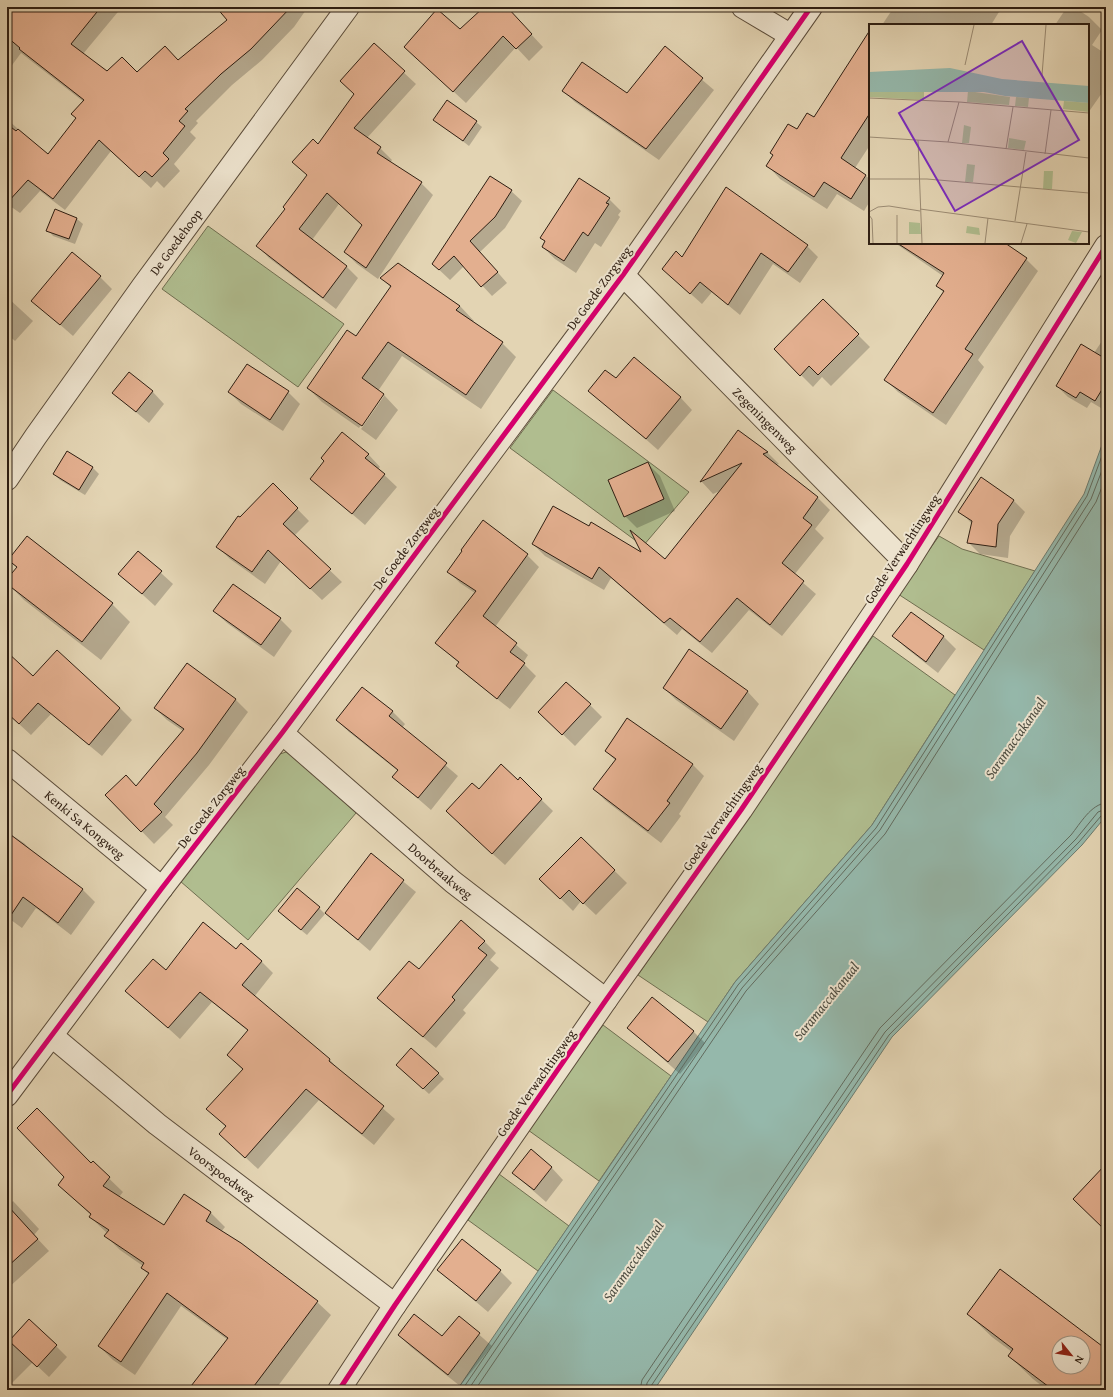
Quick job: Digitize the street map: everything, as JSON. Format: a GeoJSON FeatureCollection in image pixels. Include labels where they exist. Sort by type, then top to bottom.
{"type":"FeatureCollection","features":[{"type":"Feature","properties":{"kind":"street","name":"De Goedehoop"},"geometry":{"type":"LineString","coordinates":[[7,479],[143,286],[348,7]]}},
{"type":"Feature","properties":{"kind":"street"},"geometry":{"type":"LineString","coordinates":[[743,7],[790,35]]}},
{"type":"Feature","properties":{"kind":"street","name":"De Goede Zorgweg"},"geometry":{"type":"LineString","coordinates":[[7,1094],[162,888],[282,733],[623,275],[811,7]]}},
{"type":"Feature","properties":{"kind":"street","name":"Goede Verwachtingweg"},"geometry":{"type":"LineString","coordinates":[[339,1390],[395,1305],[606,1000],[741,810],[907,564],[1106,246]]}},
{"type":"Feature","properties":{"kind":"street","name":"Zegeningenweg"},"geometry":{"type":"LineString","coordinates":[[623,275],[907,564]]}},
{"type":"Feature","properties":{"kind":"street","name":"Doorbraakweg"},"geometry":{"type":"LineString","coordinates":[[282,733],[453,882],[606,1000]]}},
{"type":"Feature","properties":{"kind":"street","name":"Kenki Sa Kongweg"},"geometry":{"type":"LineString","coordinates":[[7,760],[162,888]]}},
{"type":"Feature","properties":{"kind":"street","name":"Voorspoedweg"},"geometry":{"type":"LineString","coordinates":[[52,1036],[157,1124],[395,1305]]}},
{"type":"Feature","properties":{"kind":"green space"},"geometry":{"type":"Polygon","coordinates":[[[208,226],[344,324],[298,387],[162,289],[208,226]]]}},
{"type":"Feature","properties":{"kind":"green space"},"geometry":{"type":"Polygon","coordinates":[[[553,390],[689,492],[643,546],[510,448],[553,390]]]}},
{"type":"Feature","properties":{"kind":"green space"},"geometry":{"type":"Polygon","coordinates":[[[939,536],[962,549],[1035,571],[984,650],[898,594],[939,536]]]}},
{"type":"Feature","properties":{"kind":"green space"},"geometry":{"type":"Polygon","coordinates":[[[873,636],[955,695],[872,825],[735,982],[708,1022],[638,975],[873,636]]]}},
{"type":"Feature","properties":{"kind":"green space"},"geometry":{"type":"Polygon","coordinates":[[[286,752],[300,760],[356,813],[248,940],[180,881],[280,754],[286,752]]]}},
{"type":"Feature","properties":{"kind":"green space"},"geometry":{"type":"Polygon","coordinates":[[[603,1025],[671,1076],[599,1181],[528,1130],[603,1025]]]}},
{"type":"Feature","properties":{"kind":"green space"},"geometry":{"type":"Polygon","coordinates":[[[499,1174],[569,1226],[538,1271],[468,1220],[499,1174]]]}},
{"type":"Feature","properties":{"kind":"water","name":"Saramaccakanaal"},"geometry":{"type":"Polygon","coordinates":[[[1106,434],[1106,816],[1082,845],[892,1037],[654,1390],[457,1390],[735,982],[872,825],[1084,494],[1106,434]]]}},
{"type":"Feature","properties":{"kind":"building"},"geometry":{"type":"Polygon","coordinates":[[[7,7],[101,7],[71,44],[107,71],[122,57],[137,72],[165,46],[178,60],[227,20],[216,7],[291,7],[251,49],[221,74],[185,109],[188,111],[179,121],[185,126],[163,153],[169,159],[152,177],[145,171],[139,177],[99,140],[53,199],[28,180],[7,203],[7,124],[16,131],[18,129],[48,154],[76,118],[71,114],[84,100],[19,49],[20,48],[7,37],[7,7]]]}},
{"type":"Feature","properties":{"kind":"building"},"geometry":{"type":"Polygon","coordinates":[[[484,7],[507,7],[532,34],[516,49],[503,36],[453,92],[404,47],[437,9],[460,29],[484,7]]]}},
{"type":"Feature","properties":{"kind":"building"},"geometry":{"type":"Polygon","coordinates":[[[869,32],[869,115],[841,158],[866,175],[851,199],[824,182],[814,197],[766,166],[773,155],[770,153],[788,124],[797,129],[807,113],[814,117],[869,32]]]}},
{"type":"Feature","properties":{"kind":"building"},"geometry":{"type":"Polygon","coordinates":[[[374,43],[405,71],[354,128],[381,147],[377,153],[422,182],[366,268],[344,252],[362,225],[327,193],[299,229],[347,266],[323,298],[256,246],[285,209],[283,207],[307,175],[292,162],[313,139],[318,144],[354,94],[340,81],[374,43]]]}},
{"type":"Feature","properties":{"kind":"building"},"geometry":{"type":"Polygon","coordinates":[[[665,46],[703,78],[646,149],[562,91],[582,62],[627,93],[665,46]]]}},
{"type":"Feature","properties":{"kind":"building"},"geometry":{"type":"Polygon","coordinates":[[[447,100],[477,121],[463,141],[433,120],[447,100]]]}},
{"type":"Feature","properties":{"kind":"building"},"geometry":{"type":"Polygon","coordinates":[[[490,176],[512,190],[495,217],[470,241],[498,272],[481,287],[454,256],[439,270],[432,264],[490,176]]]}},
{"type":"Feature","properties":{"kind":"building"},"geometry":{"type":"Polygon","coordinates":[[[579,178],[610,198],[606,203],[609,204],[588,236],[583,232],[564,261],[542,247],[545,241],[540,238],[579,178]]]}},
{"type":"Feature","properties":{"kind":"building"},"geometry":{"type":"Polygon","coordinates":[[[726,187],[808,245],[788,272],[761,253],[728,305],[700,282],[690,294],[662,269],[676,251],[682,257],[726,187]]]}},
{"type":"Feature","properties":{"kind":"building"},"geometry":{"type":"Polygon","coordinates":[[[55,209],[77,218],[69,239],[46,231],[55,209]]]}},
{"type":"Feature","properties":{"kind":"building"},"geometry":{"type":"Polygon","coordinates":[[[899,244],[1006,244],[1027,258],[965,349],[973,354],[933,413],[884,380],[944,291],[936,286],[944,273],[899,244]]]}},
{"type":"Feature","properties":{"kind":"building"},"geometry":{"type":"Polygon","coordinates":[[[72,252],[101,276],[60,325],[31,301],[72,252]]]}},
{"type":"Feature","properties":{"kind":"building"},"geometry":{"type":"Polygon","coordinates":[[[398,263],[460,306],[456,310],[503,342],[466,395],[388,342],[362,378],[384,394],[362,426],[307,388],[347,330],[356,336],[391,286],[380,278],[398,263]]]}},
{"type":"Feature","properties":{"kind":"building"},"geometry":{"type":"Polygon","coordinates":[[[823,299],[859,334],[818,375],[809,366],[800,376],[774,349],[823,299]]]}},
{"type":"Feature","properties":{"kind":"building"},"geometry":{"type":"Polygon","coordinates":[[[1081,344],[1106,359],[1106,383],[1095,401],[1080,392],[1076,398],[1056,386],[1081,344]]]}},
{"type":"Feature","properties":{"kind":"building"},"geometry":{"type":"Polygon","coordinates":[[[634,357],[681,397],[646,439],[588,391],[605,370],[616,378],[634,357]]]}},
{"type":"Feature","properties":{"kind":"building"},"geometry":{"type":"Polygon","coordinates":[[[247,364],[289,391],[270,420],[228,392],[247,364]]]}},
{"type":"Feature","properties":{"kind":"building"},"geometry":{"type":"Polygon","coordinates":[[[129,372],[153,391],[136,412],[112,393],[129,372]]]}},
{"type":"Feature","properties":{"kind":"building"},"geometry":{"type":"Polygon","coordinates":[[[738,430],[768,452],[763,454],[818,497],[803,518],[812,525],[782,563],[804,581],[770,625],[737,598],[700,642],[670,618],[664,623],[599,567],[592,579],[532,544],[553,506],[589,526],[591,522],[641,552],[630,530],[665,559],[742,463],[700,482],[738,430]]]}},
{"type":"Feature","properties":{"kind":"building"},"geometry":{"type":"Polygon","coordinates":[[[342,432],[369,454],[365,458],[385,474],[352,514],[310,479],[324,461],[321,458],[342,432]]]}},
{"type":"Feature","properties":{"kind":"building"},"geometry":{"type":"Polygon","coordinates":[[[67,451],[93,467],[79,490],[53,474],[67,451]]]}},
{"type":"Feature","properties":{"kind":"building"},"geometry":{"type":"Polygon","coordinates":[[[648,462],[664,499],[624,517],[608,480],[648,462]]]}},
{"type":"Feature","properties":{"kind":"building"},"geometry":{"type":"Polygon","coordinates":[[[981,477],[1014,500],[998,524],[996,547],[967,543],[972,521],[958,512],[981,477]]]}},
{"type":"Feature","properties":{"kind":"building"},"geometry":{"type":"Polygon","coordinates":[[[273,483],[298,508],[283,524],[331,569],[310,589],[268,550],[252,572],[216,547],[238,516],[240,517],[273,483]]]}},
{"type":"Feature","properties":{"kind":"building"},"geometry":{"type":"Polygon","coordinates":[[[483,520],[528,554],[483,616],[517,643],[510,652],[525,663],[497,699],[456,666],[459,662],[435,643],[476,591],[447,572],[483,520]]]}},
{"type":"Feature","properties":{"kind":"building"},"geometry":{"type":"Polygon","coordinates":[[[27,536],[113,603],[82,642],[7,584],[7,579],[17,567],[8,560],[27,536]]]}},
{"type":"Feature","properties":{"kind":"building"},"geometry":{"type":"Polygon","coordinates":[[[138,551],[162,571],[142,594],[118,574],[138,551]]]}},
{"type":"Feature","properties":{"kind":"building"},"geometry":{"type":"Polygon","coordinates":[[[233,584],[281,618],[261,645],[213,611],[233,584]]]}},
{"type":"Feature","properties":{"kind":"building"},"geometry":{"type":"Polygon","coordinates":[[[911,612],[944,636],[926,662],[892,636],[911,612]]]}},
{"type":"Feature","properties":{"kind":"building"},"geometry":{"type":"Polygon","coordinates":[[[689,649],[748,691],[721,729],[663,688],[689,649]]]}},
{"type":"Feature","properties":{"kind":"building"},"geometry":{"type":"Polygon","coordinates":[[[57,650],[120,708],[89,745],[38,703],[19,724],[7,713],[7,652],[33,676],[57,650]]]}},
{"type":"Feature","properties":{"kind":"building"},"geometry":{"type":"Polygon","coordinates":[[[187,663],[236,699],[197,753],[154,804],[162,812],[141,832],[105,795],[126,775],[136,786],[184,729],[154,708],[187,663]]]}},
{"type":"Feature","properties":{"kind":"building"},"geometry":{"type":"Polygon","coordinates":[[[566,682],[591,704],[562,735],[538,712],[566,682]]]}},
{"type":"Feature","properties":{"kind":"building"},"geometry":{"type":"Polygon","coordinates":[[[362,687],[393,711],[389,716],[447,763],[418,798],[392,777],[398,770],[336,720],[362,687]]]}},
{"type":"Feature","properties":{"kind":"building"},"geometry":{"type":"Polygon","coordinates":[[[627,718],[693,764],[667,801],[670,803],[648,831],[593,789],[616,759],[605,751],[627,718]]]}},
{"type":"Feature","properties":{"kind":"building"},"geometry":{"type":"Polygon","coordinates":[[[501,764],[518,780],[520,777],[542,799],[492,854],[446,811],[472,783],[479,789],[501,764]]]}},
{"type":"Feature","properties":{"kind":"building"},"geometry":{"type":"Polygon","coordinates":[[[7,832],[83,889],[58,923],[23,897],[7,921],[7,832]]]}},
{"type":"Feature","properties":{"kind":"building"},"geometry":{"type":"Polygon","coordinates":[[[581,837],[615,870],[583,904],[569,890],[560,899],[539,879],[581,837]]]}},
{"type":"Feature","properties":{"kind":"building"},"geometry":{"type":"Polygon","coordinates":[[[371,853],[404,880],[358,940],[325,913],[371,853]]]}},
{"type":"Feature","properties":{"kind":"building"},"geometry":{"type":"Polygon","coordinates":[[[297,888],[320,907],[301,930],[278,911],[297,888]]]}},
{"type":"Feature","properties":{"kind":"building"},"geometry":{"type":"Polygon","coordinates":[[[461,920],[485,941],[478,948],[487,955],[452,997],[455,1000],[423,1037],[377,998],[409,961],[419,969],[461,920]]]}},
{"type":"Feature","properties":{"kind":"building"},"geometry":{"type":"Polygon","coordinates":[[[203,922],[236,949],[241,943],[262,961],[242,985],[330,1059],[329,1061],[384,1106],[362,1134],[306,1089],[245,1158],[219,1134],[226,1126],[206,1109],[243,1069],[227,1055],[248,1030],[200,992],[168,1028],[125,991],[153,959],[166,970],[203,922]]]}},
{"type":"Feature","properties":{"kind":"building"},"geometry":{"type":"Polygon","coordinates":[[[652,997],[694,1031],[668,1062],[627,1028],[652,997]]]}},
{"type":"Feature","properties":{"kind":"building"},"geometry":{"type":"Polygon","coordinates":[[[411,1048],[439,1073],[423,1089],[396,1065],[411,1048]]]}},
{"type":"Feature","properties":{"kind":"building"},"geometry":{"type":"Polygon","coordinates":[[[37,1108],[91,1163],[93,1161],[110,1177],[103,1186],[164,1225],[184,1194],[211,1212],[206,1221],[241,1243],[318,1301],[251,1390],[188,1390],[228,1338],[167,1293],[121,1362],[98,1346],[149,1273],[141,1268],[144,1263],[104,1236],[109,1230],[89,1217],[91,1214],[58,1185],[64,1177],[17,1128],[37,1108]]]}},
{"type":"Feature","properties":{"kind":"building"},"geometry":{"type":"Polygon","coordinates":[[[531,1149],[552,1167],[534,1190],[512,1173],[531,1149]]]}},
{"type":"Feature","properties":{"kind":"building"},"geometry":{"type":"Polygon","coordinates":[[[1106,1164],[1106,1231],[1073,1199],[1106,1164]]]}},
{"type":"Feature","properties":{"kind":"building"},"geometry":{"type":"Polygon","coordinates":[[[7,1205],[38,1239],[7,1267],[7,1205]]]}},
{"type":"Feature","properties":{"kind":"building"},"geometry":{"type":"Polygon","coordinates":[[[462,1239],[501,1270],[476,1301],[437,1270],[462,1239]]]}},
{"type":"Feature","properties":{"kind":"building"},"geometry":{"type":"Polygon","coordinates":[[[1000,1269],[1087,1335],[1051,1335],[1051,1375],[1091,1375],[1091,1338],[1106,1349],[1106,1390],[1053,1390],[1008,1356],[1013,1349],[967,1314],[1000,1269]]]}},
{"type":"Feature","properties":{"kind":"building"},"geometry":{"type":"Polygon","coordinates":[[[414,1314],[442,1336],[459,1316],[480,1333],[448,1375],[398,1335],[414,1314]]]}},
{"type":"Feature","properties":{"kind":"building"},"geometry":{"type":"Polygon","coordinates":[[[29,1319],[57,1345],[37,1367],[9,1341],[29,1319]]]}},
{"type":"Feature","properties":{"kind":"cycle path"},"geometry":{"type":"LineString","coordinates":[[7,1095],[162,888],[282,733],[623,275],[811,7]]}},
{"type":"Feature","properties":{"kind":"cycle path"},"geometry":{"type":"LineString","coordinates":[[339,1390],[395,1305],[606,1000],[741,810],[907,564],[1106,246]]}}]}
